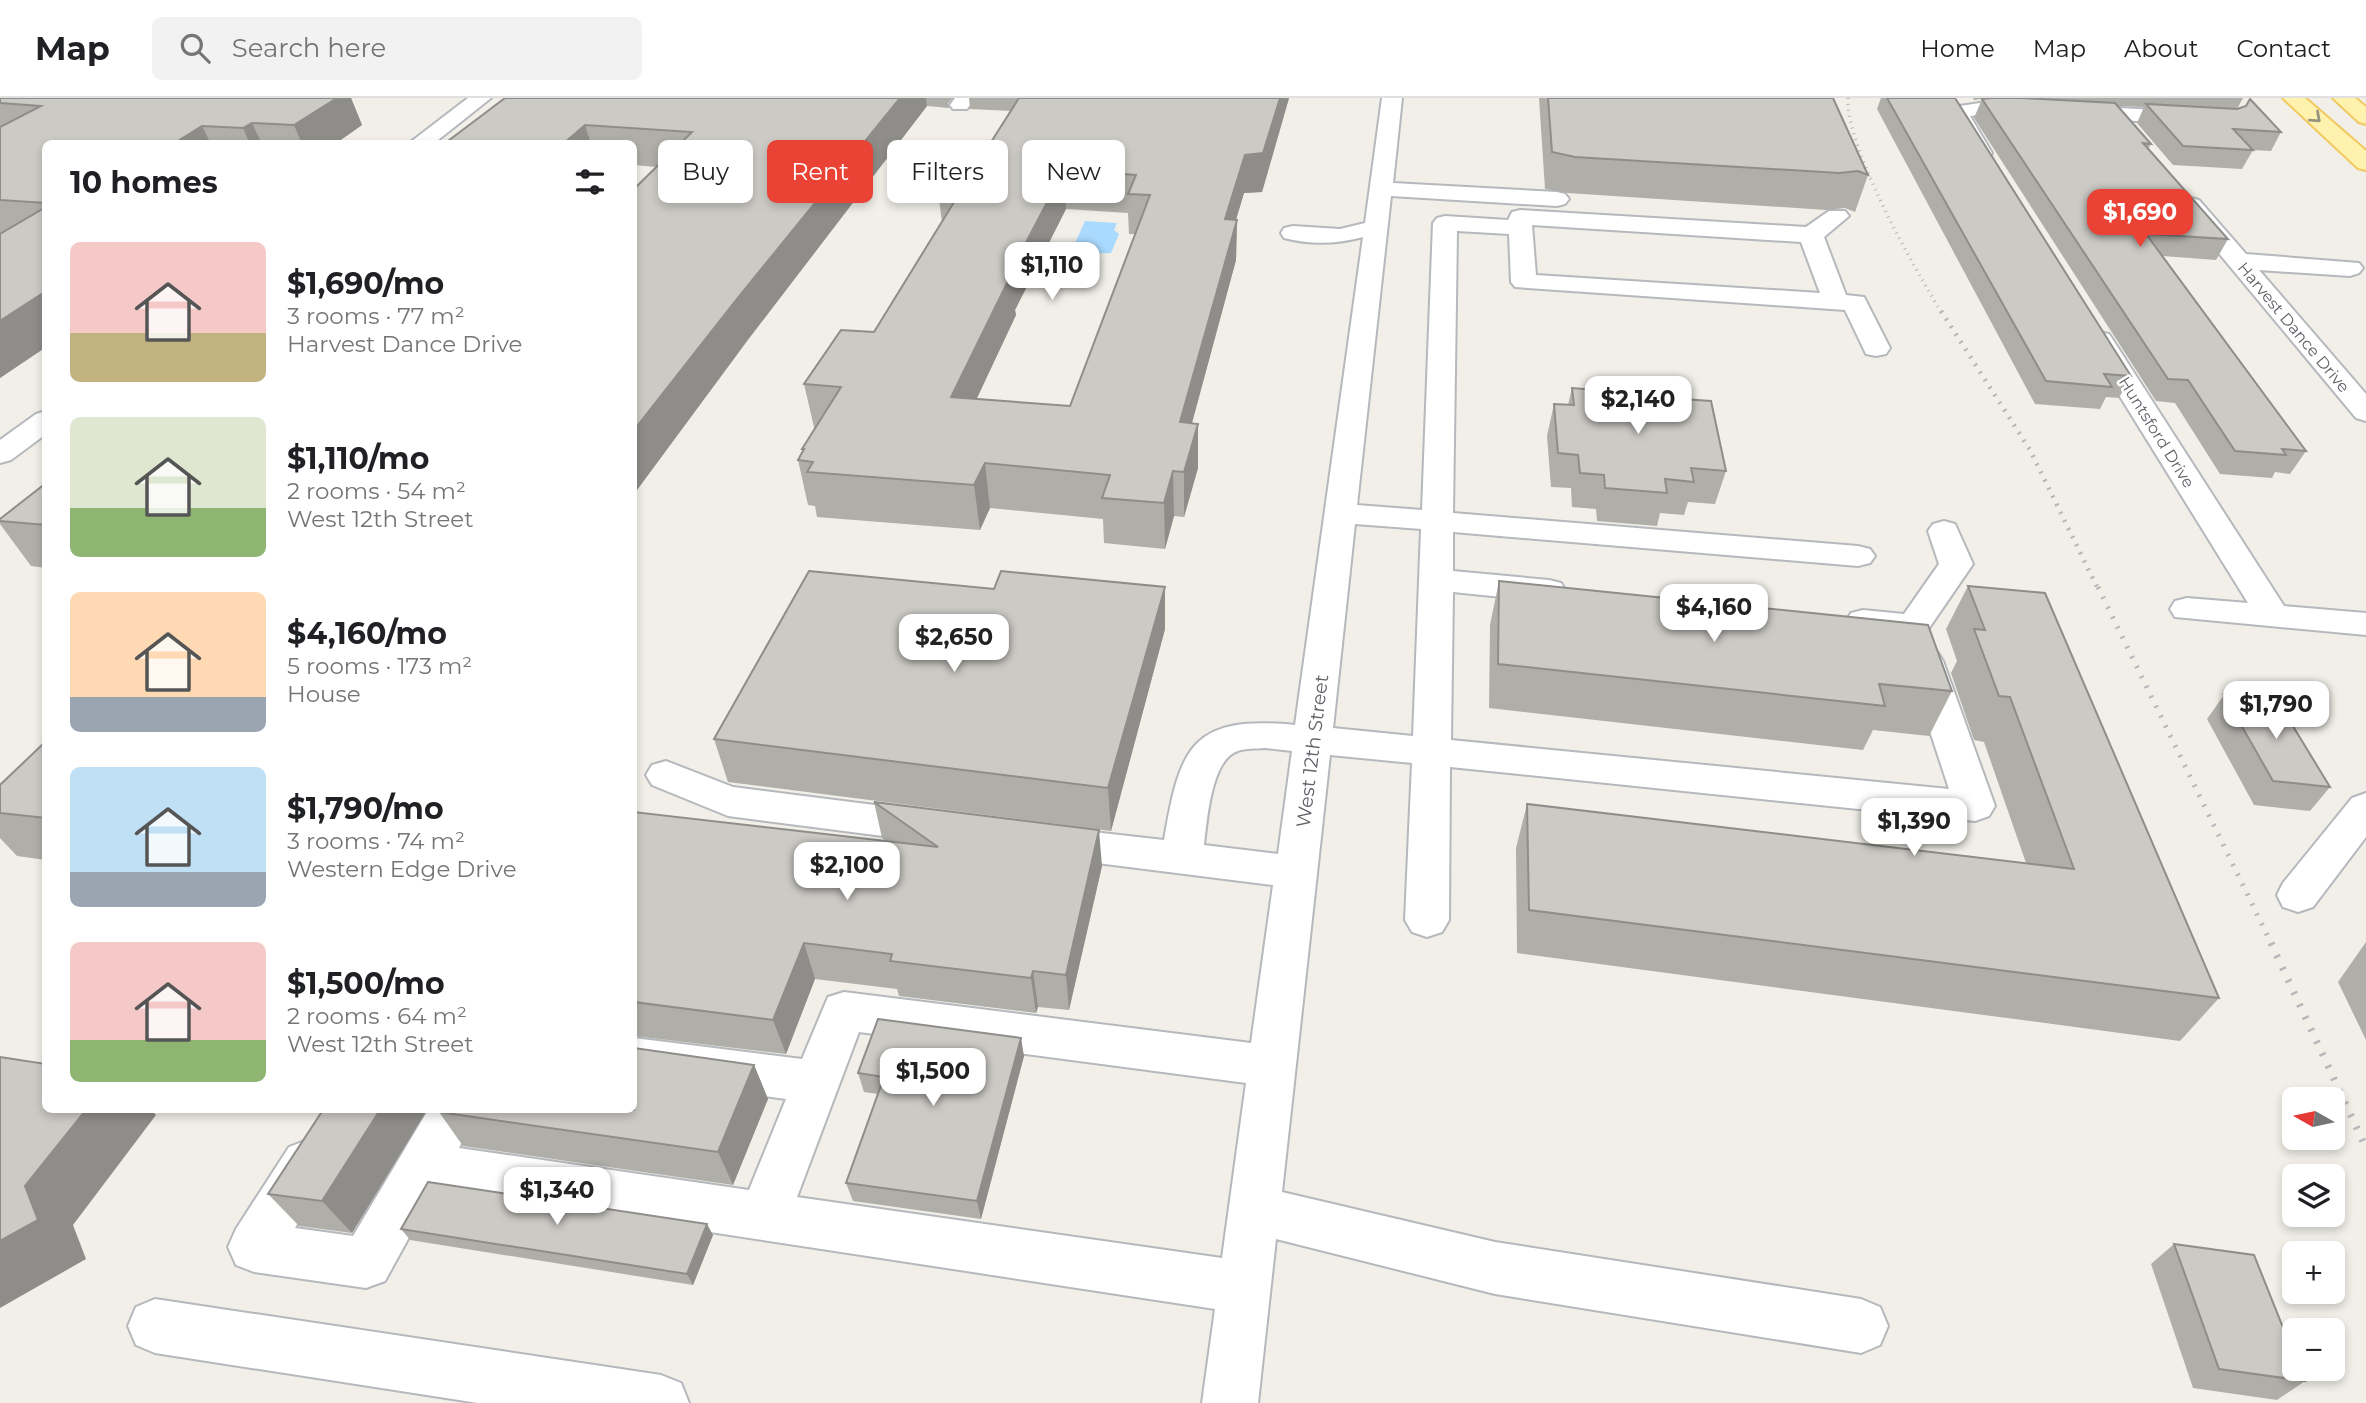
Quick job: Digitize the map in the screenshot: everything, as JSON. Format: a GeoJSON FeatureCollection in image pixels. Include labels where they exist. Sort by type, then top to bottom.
{"type":"FeatureCollection","features":[{"type":"Feature","properties":{"kind":"main road"},"geometry":{"type":"LineString","coordinates":[[2293,98],[2366,163]]}},
{"type":"Feature","properties":{"kind":"main road"},"geometry":{"type":"LineString","coordinates":[[2343,98],[2366,118]]}},
{"type":"Feature","properties":{"kind":"main road"},"geometry":{"type":"LineString","coordinates":[[2339,139],[2366,140]]}},
{"type":"Feature","properties":{"kind":"street"},"geometry":{"type":"LineString","coordinates":[[424,140],[481,98]]}},
{"type":"Feature","properties":{"kind":"street","name":"West 12th Street"},"geometry":{"type":"LineString","coordinates":[[1230,1403],[1341,513],[1368,231],[1381,189],[1392,98]]}},
{"type":"Feature","properties":{"kind":"street"},"geometry":{"type":"LineString","coordinates":[[1996,177],[1960,119],[1960,111],[1967,108],[1993,107],[2214,119]]}},
{"type":"Feature","properties":{"kind":"street"},"geometry":{"type":"LineString","coordinates":[[2114,113],[2132,135]]}},
{"type":"Feature","properties":{"kind":"street","name":"Harvest Dance Drive"},"geometry":{"type":"LineString","coordinates":[[2177,187],[2366,412]]}},
{"type":"Feature","properties":{"kind":"street"},"geometry":{"type":"LineString","coordinates":[[1381,189],[1811,235],[1836,302]]}},
{"type":"Feature","properties":{"kind":"street"},"geometry":{"type":"LineString","coordinates":[[1569,210],[1520,217],[1524,282],[1855,303],[1876,348]]}},
{"type":"Feature","properties":{"kind":"street"},"geometry":{"type":"LineString","coordinates":[[1427,920],[1445,223],[1521,228]]}},
{"type":"Feature","properties":{"kind":"street"},"geometry":{"type":"LineString","coordinates":[[1295,226],[1341,236],[1368,231]]}},
{"type":"Feature","properties":{"kind":"street"},"geometry":{"type":"LineString","coordinates":[[2240,261],[2361,269]]}},
{"type":"Feature","properties":{"kind":"street","name":"Huntsford Drive"},"geometry":{"type":"LineString","coordinates":[[2084,316],[2274,617]]}},
{"type":"Feature","properties":{"kind":"street"},"geometry":{"type":"LineString","coordinates":[[0,454],[42,423]]}},
{"type":"Feature","properties":{"kind":"street"},"geometry":{"type":"LineString","coordinates":[[1341,513],[1858,556]]}},
{"type":"Feature","properties":{"kind":"street"},"geometry":{"type":"LineString","coordinates":[[1913,626],[1956,564],[1944,531]]}},
{"type":"Feature","properties":{"kind":"street"},"geometry":{"type":"LineString","coordinates":[[1436,580],[1586,594]]}},
{"type":"Feature","properties":{"kind":"street"},"geometry":{"type":"LineString","coordinates":[[2187,609],[2366,624]]}},
{"type":"Feature","properties":{"kind":"street"},"geometry":{"type":"LineString","coordinates":[[1831,618],[1913,626]]}},
{"type":"Feature","properties":{"kind":"street"},"geometry":{"type":"LineString","coordinates":[[1181,859],[1195,788],[1205,757],[1217,744],[1240,737],[1265,734],[1975,806],[1913,626]]}},
{"type":"Feature","properties":{"kind":"street"},"geometry":{"type":"LineString","coordinates":[[666,775],[728,801],[961,831]]}},
{"type":"Feature","properties":{"kind":"street"},"geometry":{"type":"LineString","coordinates":[[2298,895],[2366,808]]}},
{"type":"Feature","properties":{"kind":"street"},"geometry":{"type":"LineString","coordinates":[[1016,838],[1297,872]]}},
{"type":"Feature","properties":{"kind":"street"},"geometry":{"type":"LineString","coordinates":[[764,1217],[844,1011],[1273,1066]]}},
{"type":"Feature","properties":{"kind":"street"},"geometry":{"type":"LineString","coordinates":[[637,1058],[817,1082]]}},
{"type":"Feature","properties":{"kind":"street"},"geometry":{"type":"LineString","coordinates":[[310,1158],[254,1247],[366,1263],[452,1113]]}},
{"type":"Feature","properties":{"kind":"street"},"geometry":{"type":"LineString","coordinates":[[422,1165],[1244,1287]]}},
{"type":"Feature","properties":{"kind":"street"},"geometry":{"type":"LineString","coordinates":[[1254,1209],[1495,1268],[1861,1326]]}},
{"type":"Feature","properties":{"kind":"street"},"geometry":{"type":"LineString","coordinates":[[155,1326],[662,1403]]}},
{"type":"Feature","properties":{"kind":"water"},"geometry":{"type":"Polygon","coordinates":[[[1085,221],[1117,223],[1114,230],[1119,234],[1111,253],[1081,254],[1078,260],[1068,259],[1085,221]]]}},
{"type":"Feature","properties":{"kind":"building"},"geometry":{"type":"Polygon","coordinates":[[[0,98],[337,98],[294,125],[252,123],[243,128],[202,126],[179,140],[42,140],[42,203],[0,200],[0,127],[41,106],[0,103],[0,98]]]}},
{"type":"Feature","properties":{"kind":"building"},"geometry":{"type":"Polygon","coordinates":[[[505,98],[900,98],[866,140],[767,140],[767,203],[815,203],[637,426],[637,186],[658,165],[658,203],[753,203],[753,140],[684,140],[692,132],[585,125],[568,140],[449,140],[505,98]]]}},
{"type":"Feature","properties":{"kind":"building"},"geometry":{"type":"Polygon","coordinates":[[[1019,98],[1280,98],[1263,153],[1245,155],[1225,219],[1237,220],[1180,422],[1198,424],[1184,472],[1173,471],[1164,503],[1102,498],[1110,475],[985,463],[974,485],[807,472],[813,462],[798,460],[802,449],[841,387],[804,384],[841,330],[874,332],[954,203],[1008,203],[1008,140],[992,140],[1019,98]],[[1022,140],[1022,203],[1047,203],[951,397],[1070,406],[1150,195],[1128,194],[1136,175],[1125,174],[1125,140],[1022,140]]]}},
{"type":"Feature","properties":{"kind":"building"},"geometry":{"type":"Polygon","coordinates":[[[1548,98],[1833,98],[1868,175],[1858,171],[1839,173],[1575,157],[1552,152],[1548,98]]]}},
{"type":"Feature","properties":{"kind":"building"},"geometry":{"type":"Polygon","coordinates":[[[1887,98],[1955,98],[2131,376],[2104,374],[2112,387],[2046,381],[1887,98]]]}},
{"type":"Feature","properties":{"kind":"building"},"geometry":{"type":"Polygon","coordinates":[[[1982,99],[2115,103],[2151,144],[2143,143],[2228,239],[2146,234],[2306,451],[2282,449],[2286,455],[2235,451],[2188,380],[2168,379],[1982,99]]]}},
{"type":"Feature","properties":{"kind":"building"},"geometry":{"type":"Polygon","coordinates":[[[2250,99],[2281,132],[2233,129],[2253,150],[2183,146],[2146,104],[2237,109],[2246,106],[2250,99]]]}},
{"type":"Feature","properties":{"kind":"building"},"geometry":{"type":"Polygon","coordinates":[[[42,209],[42,294],[0,321],[0,234],[42,209]]]}},
{"type":"Feature","properties":{"kind":"building"},"geometry":{"type":"Polygon","coordinates":[[[1595,379],[1652,383],[1655,397],[1711,401],[1726,471],[1691,468],[1694,482],[1665,479],[1667,493],[1605,488],[1604,475],[1580,473],[1578,455],[1558,453],[1554,404],[1574,405],[1572,388],[1596,390],[1595,379]]]}},
{"type":"Feature","properties":{"kind":"building"},"geometry":{"type":"Polygon","coordinates":[[[42,486],[42,525],[0,519],[42,486]]]}},
{"type":"Feature","properties":{"kind":"building"},"geometry":{"type":"Polygon","coordinates":[[[809,571],[994,589],[1001,571],[1165,587],[1108,788],[714,739],[809,571]]]}},
{"type":"Feature","properties":{"kind":"building"},"geometry":{"type":"Polygon","coordinates":[[[1499,581],[1928,625],[1952,691],[1879,684],[1885,706],[1498,664],[1499,581]]]}},
{"type":"Feature","properties":{"kind":"building"},"geometry":{"type":"Polygon","coordinates":[[[1968,586],[2045,593],[2219,998],[1529,910],[1527,804],[2074,869],[2010,697],[1999,696],[1974,629],[1985,630],[1968,586]]]}},
{"type":"Feature","properties":{"kind":"building"},"geometry":{"type":"Polygon","coordinates":[[[2224,695],[2277,700],[2330,787],[2273,781],[2224,695]]]}},
{"type":"Feature","properties":{"kind":"building"},"geometry":{"type":"Polygon","coordinates":[[[42,745],[42,818],[0,813],[0,785],[42,745]]]}},
{"type":"Feature","properties":{"kind":"building"},"geometry":{"type":"Polygon","coordinates":[[[874,802],[1099,830],[1066,975],[1033,971],[1031,978],[890,961],[892,954],[804,943],[773,1020],[637,1002],[637,812],[938,847],[874,802]]]}},
{"type":"Feature","properties":{"kind":"building"},"geometry":{"type":"Polygon","coordinates":[[[878,1019],[1021,1038],[977,1201],[846,1183],[884,1077],[858,1073],[878,1019]]]}},
{"type":"Feature","properties":{"kind":"building"},"geometry":{"type":"Polygon","coordinates":[[[637,1048],[754,1065],[718,1152],[446,1113],[637,1113],[637,1048]]]}},
{"type":"Feature","properties":{"kind":"building"},"geometry":{"type":"Polygon","coordinates":[[[0,1057],[42,1063],[42,1113],[84,1113],[25,1186],[38,1220],[0,1241],[0,1057]]]}},
{"type":"Feature","properties":{"kind":"building"},"geometry":{"type":"Polygon","coordinates":[[[321,1113],[378,1113],[322,1201],[268,1194],[321,1113]]]}},
{"type":"Feature","properties":{"kind":"building"},"geometry":{"type":"Polygon","coordinates":[[[428,1182],[707,1224],[687,1274],[401,1229],[428,1182]]]}},
{"type":"Feature","properties":{"kind":"building"},"geometry":{"type":"Polygon","coordinates":[[[2174,1244],[2254,1255],[2282,1325],[2282,1378],[2219,1369],[2174,1244]]]}},
{"type":"Feature","properties":{"kind":"railway"},"geometry":{"type":"LineString","coordinates":[[1848,98],[1850,119],[1869,176],[1915,268],[1942,313]]}},
{"type":"Feature","properties":{"kind":"railway"},"geometry":{"type":"LineString","coordinates":[[1941,311],[2030,450],[2098,589]]}},
{"type":"Feature","properties":{"kind":"railway"},"geometry":{"type":"LineString","coordinates":[[2098,587],[2272,945]]}},
{"type":"Feature","properties":{"kind":"railway"},"geometry":{"type":"LineString","coordinates":[[2271,943],[2366,1148]]}}]}
